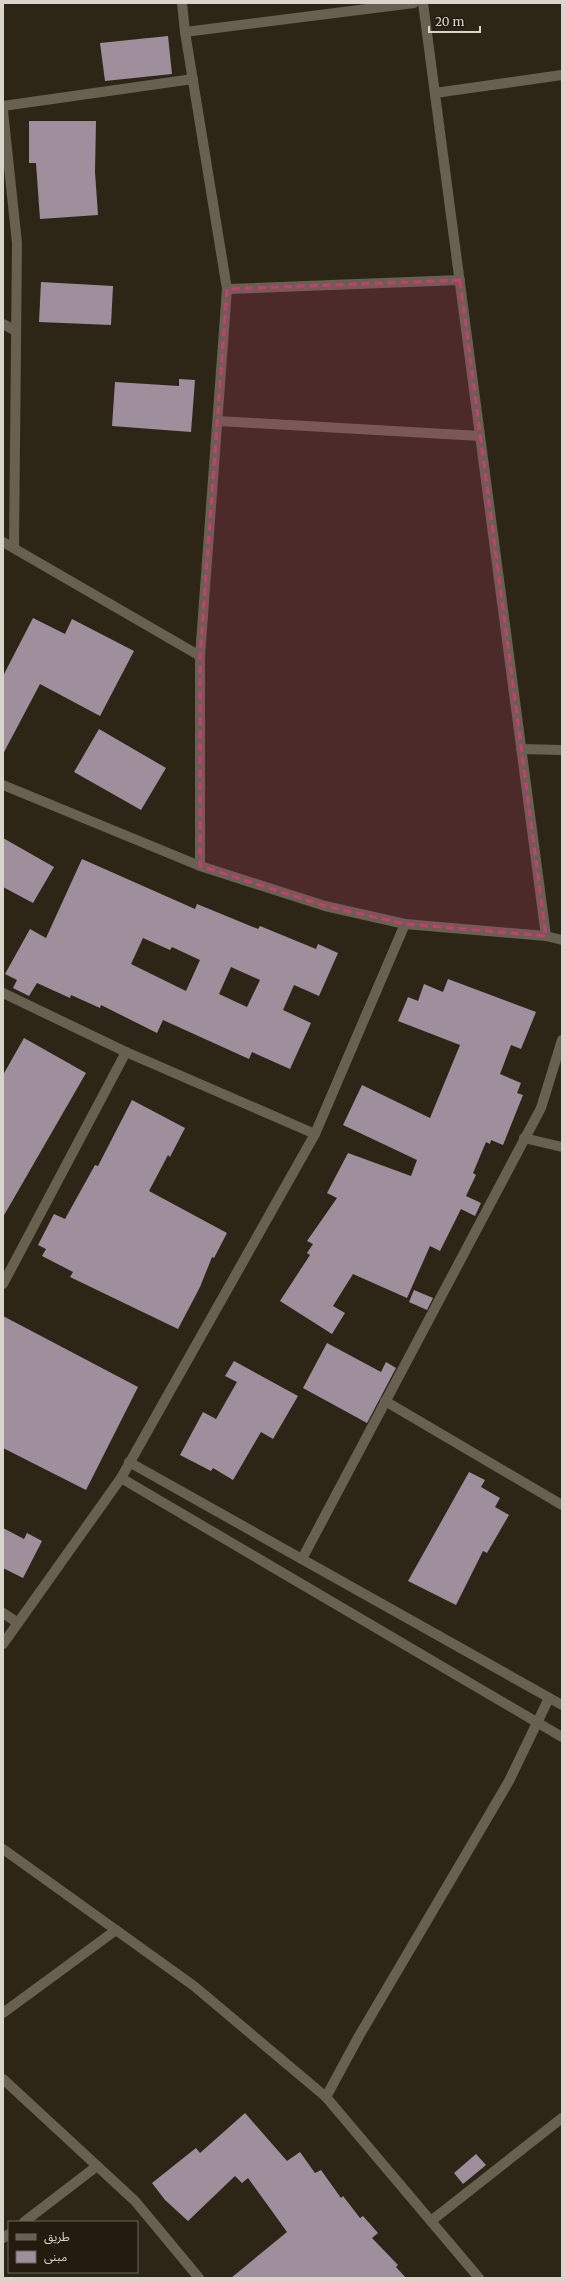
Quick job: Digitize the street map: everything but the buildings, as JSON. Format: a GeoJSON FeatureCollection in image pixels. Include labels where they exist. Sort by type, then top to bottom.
{"type":"FeatureCollection","features":[{"type":"Feature","properties":{"kind":"street"},"geometry":{"type":"LineString","coordinates":[[182,3],[192,79],[227,289],[200,656],[200,866]]}},
{"type":"Feature","properties":{"kind":"street"},"geometry":{"type":"LineString","coordinates":[[185,32],[414,3]]}},
{"type":"Feature","properties":{"kind":"street"},"geometry":{"type":"LineString","coordinates":[[423,3],[546,936]]}},
{"type":"Feature","properties":{"kind":"street"},"geometry":{"type":"LineString","coordinates":[[435,93],[562,75]]}},
{"type":"Feature","properties":{"kind":"street"},"geometry":{"type":"LineString","coordinates":[[3,106],[192,79]]}},
{"type":"Feature","properties":{"kind":"street"},"geometry":{"type":"LineString","coordinates":[[3,111],[17,243],[14,547]]}},
{"type":"Feature","properties":{"kind":"street"},"geometry":{"type":"LineString","coordinates":[[227,289],[460,280]]}},
{"type":"Feature","properties":{"kind":"street"},"geometry":{"type":"LineString","coordinates":[[3,324],[16,331]]}},
{"type":"Feature","properties":{"kind":"street"},"geometry":{"type":"LineString","coordinates":[[218,421],[480,436]]}},
{"type":"Feature","properties":{"kind":"street"},"geometry":{"type":"LineString","coordinates":[[3,542],[200,656]]}},
{"type":"Feature","properties":{"kind":"street"},"geometry":{"type":"LineString","coordinates":[[521,749],[562,750]]}},
{"type":"Feature","properties":{"kind":"street"},"geometry":{"type":"LineString","coordinates":[[3,785],[200,866],[325,906],[405,924],[546,936],[562,940]]}},
{"type":"Feature","properties":{"kind":"street"},"geometry":{"type":"LineString","coordinates":[[3,1644],[121,1478],[315,1134],[405,924]]}},
{"type":"Feature","properties":{"kind":"street"},"geometry":{"type":"LineString","coordinates":[[3,993],[126,1052],[315,1134]]}},
{"type":"Feature","properties":{"kind":"street"},"geometry":{"type":"LineString","coordinates":[[302,1559],[540,1108],[562,1040]]}},
{"type":"Feature","properties":{"kind":"street"},"geometry":{"type":"LineString","coordinates":[[3,1284],[126,1052]]}},
{"type":"Feature","properties":{"kind":"street"},"geometry":{"type":"LineString","coordinates":[[524,1138],[562,1147]]}},
{"type":"Feature","properties":{"kind":"street"},"geometry":{"type":"LineString","coordinates":[[385,1401],[561,1502]]}},
{"type":"Feature","properties":{"kind":"street"},"geometry":{"type":"LineString","coordinates":[[129,1462],[562,1706]]}},
{"type":"Feature","properties":{"kind":"street"},"geometry":{"type":"LineString","coordinates":[[121,1478],[562,1737]]}},
{"type":"Feature","properties":{"kind":"street"},"geometry":{"type":"LineString","coordinates":[[3,1613],[18,1623]]}},
{"type":"Feature","properties":{"kind":"street"},"geometry":{"type":"LineString","coordinates":[[326,2097],[363,2029],[509,1781],[549,1698]]}},
{"type":"Feature","properties":{"kind":"street"},"geometry":{"type":"LineString","coordinates":[[3,1849],[194,1986],[326,2097],[479,2278]]}},
{"type":"Feature","properties":{"kind":"street"},"geometry":{"type":"LineString","coordinates":[[3,2013],[116,1930]]}},
{"type":"Feature","properties":{"kind":"street"},"geometry":{"type":"LineString","coordinates":[[3,2079],[135,2201],[199,2278]]}},
{"type":"Feature","properties":{"kind":"street"},"geometry":{"type":"LineString","coordinates":[[431,2221],[562,2118]]}},
{"type":"Feature","properties":{"kind":"street"},"geometry":{"type":"LineString","coordinates":[[25,2221],[97,2166]]}},
{"type":"Feature","properties":{"kind":"highlighted area"},"geometry":{"type":"Polygon","coordinates":[[[460,280],[546,936],[405,924],[325,906],[200,866],[200,656],[227,289],[460,280]]]}}]}
